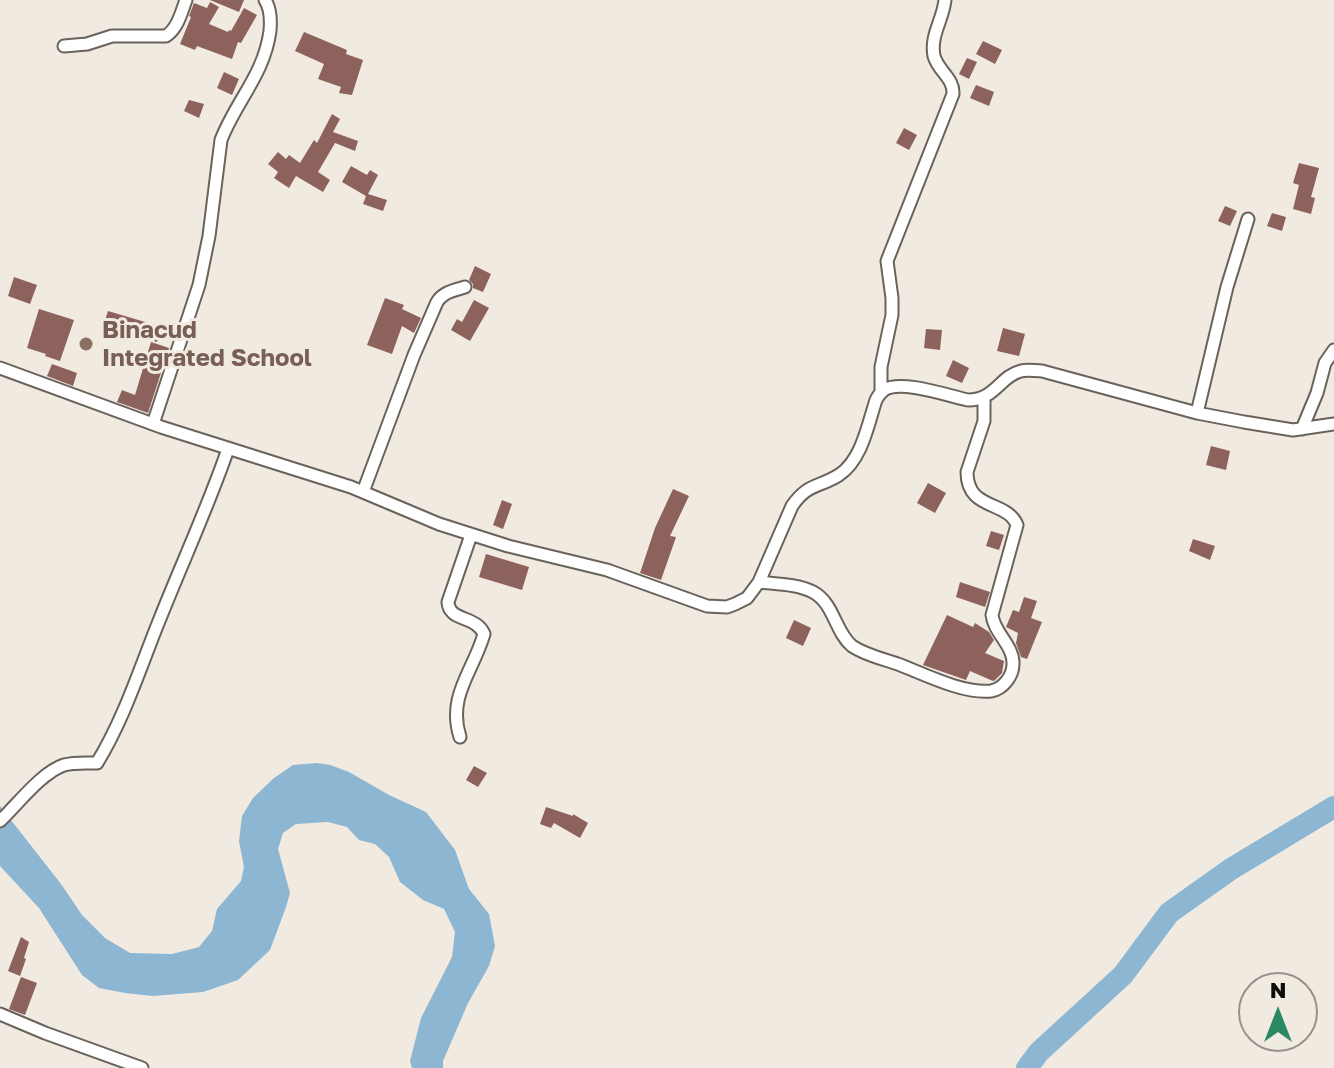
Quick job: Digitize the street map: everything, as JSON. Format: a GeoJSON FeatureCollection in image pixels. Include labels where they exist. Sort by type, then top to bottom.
{"type":"FeatureCollection","features":[{"type":"Feature","properties":{"kind":"street"},"geometry":{"type":"LineString","coordinates":[[64,46],[87,44],[112,36],[166,36],[178,22],[186,0]]}},
{"type":"Feature","properties":{"kind":"street"},"geometry":{"type":"LineString","coordinates":[[881,392],[881,367],[892,315],[887,261],[953,94],[952,83],[937,65],[933,48],[935,29],[945,0]]}},
{"type":"Feature","properties":{"kind":"street"},"geometry":{"type":"LineString","coordinates":[[153,424],[199,285],[209,236],[221,140],[255,79],[268,48],[271,2]]}},
{"type":"Feature","properties":{"kind":"street"},"geometry":{"type":"LineString","coordinates":[[1197,413],[1227,287],[1248,219]]}},
{"type":"Feature","properties":{"kind":"street"},"geometry":{"type":"LineString","coordinates":[[363,492],[437,302],[448,292],[465,287]]}},
{"type":"Feature","properties":{"kind":"street"},"geometry":{"type":"LineString","coordinates":[[1302,429],[1325,363],[1334,350]]}},
{"type":"Feature","properties":{"kind":"street"},"geometry":{"type":"LineString","coordinates":[[0,368],[153,424],[363,492],[471,535],[607,570],[707,606],[727,607],[747,598],[759,582],[799,496],[837,476],[854,459],[876,400],[886,389],[902,386],[968,400],[984,398],[1015,373],[1030,370],[1197,413],[1278,428],[1302,429],[1334,424]]}},
{"type":"Feature","properties":{"kind":"street"},"geometry":{"type":"LineString","coordinates":[[759,582],[813,593],[824,601],[847,640],[864,652],[953,685],[989,691],[1001,687],[1010,675],[1013,661],[993,624],[992,615],[1017,525],[1009,515],[973,494],[967,481],[967,472],[984,421],[984,398]]}},
{"type":"Feature","properties":{"kind":"street"},"geometry":{"type":"LineString","coordinates":[[0,821],[54,770],[66,764],[97,763],[104,752],[214,490],[228,449]]}},
{"type":"Feature","properties":{"kind":"street"},"geometry":{"type":"LineString","coordinates":[[460,737],[455,707],[484,634],[478,624],[451,612],[448,602],[471,535]]}},
{"type":"Feature","properties":{"kind":"street"},"geometry":{"type":"LineString","coordinates":[[0,1014],[142,1068]]}},
{"type":"Feature","properties":{"kind":"water"},"geometry":{"type":"Polygon","coordinates":[[[317,763],[349,772],[426,812],[455,850],[469,889],[489,914],[495,946],[489,966],[468,1003],[443,1061],[443,1068],[412,1068],[410,1061],[421,1018],[452,957],[455,932],[444,909],[423,900],[400,882],[389,857],[375,844],[359,840],[347,827],[328,822],[296,824],[283,833],[278,849],[290,893],[270,950],[238,980],[203,992],[153,996],[99,988],[82,975],[39,908],[0,866],[0,806],[82,915],[105,938],[130,953],[172,954],[199,947],[212,931],[217,909],[241,881],[244,867],[239,841],[242,816],[253,798],[293,765],[317,763]]]}},
{"type":"Feature","properties":{"kind":"building"},"geometry":{"type":"Polygon","coordinates":[[[210,0],[244,0],[239,12],[210,0]]]}},
{"type":"Feature","properties":{"kind":"building"},"geometry":{"type":"Polygon","coordinates":[[[210,2],[219,7],[209,24],[228,32],[244,8],[257,15],[241,43],[238,42],[232,59],[197,46],[195,50],[180,44],[194,3],[207,8],[210,2]]]}},
{"type":"Feature","properties":{"kind":"building"},"geometry":{"type":"Polygon","coordinates":[[[304,32],[363,60],[352,95],[339,93],[341,87],[318,79],[324,64],[295,51],[304,32]]]}},
{"type":"Feature","properties":{"kind":"building"},"geometry":{"type":"Polygon","coordinates":[[[983,41],[1002,50],[995,64],[976,54],[983,41]]]}},
{"type":"Feature","properties":{"kind":"building"},"geometry":{"type":"Polygon","coordinates":[[[967,58],[977,62],[969,79],[959,74],[967,58]]]}},
{"type":"Feature","properties":{"kind":"building"},"geometry":{"type":"Polygon","coordinates":[[[224,72],[239,79],[232,95],[217,88],[224,72]]]}},
{"type":"Feature","properties":{"kind":"building"},"geometry":{"type":"Polygon","coordinates":[[[976,85],[994,92],[989,106],[970,98],[976,85]]]}},
{"type":"Feature","properties":{"kind":"building"},"geometry":{"type":"Polygon","coordinates":[[[189,100],[204,104],[199,118],[184,111],[189,100]]]}},
{"type":"Feature","properties":{"kind":"building"},"geometry":{"type":"Polygon","coordinates":[[[332,114],[340,119],[333,132],[358,141],[355,151],[335,143],[318,172],[330,180],[323,192],[296,176],[289,188],[274,178],[278,172],[268,164],[278,152],[286,159],[289,155],[300,163],[314,140],[317,143],[332,114]]]}},
{"type":"Feature","properties":{"kind":"building"},"geometry":{"type":"Polygon","coordinates":[[[904,128],[917,135],[909,150],[896,143],[904,128]]]}},
{"type":"Feature","properties":{"kind":"building"},"geometry":{"type":"Polygon","coordinates":[[[1299,163],[1319,168],[1311,197],[1315,198],[1311,214],[1293,209],[1299,185],[1293,183],[1299,163]]]}},
{"type":"Feature","properties":{"kind":"building"},"geometry":{"type":"Polygon","coordinates":[[[351,166],[367,175],[370,170],[378,175],[368,194],[387,200],[383,211],[363,204],[366,196],[342,182],[351,166]]]}},
{"type":"Feature","properties":{"kind":"building"},"geometry":{"type":"Polygon","coordinates":[[[1225,206],[1237,211],[1230,226],[1218,221],[1225,206]]]}},
{"type":"Feature","properties":{"kind":"building"},"geometry":{"type":"Polygon","coordinates":[[[1272,213],[1286,217],[1282,231],[1267,226],[1272,213]]]}},
{"type":"Feature","properties":{"kind":"building"},"geometry":{"type":"Polygon","coordinates":[[[475,266],[491,274],[483,292],[473,288],[469,280],[475,266]]]}},
{"type":"Feature","properties":{"kind":"building"},"geometry":{"type":"Polygon","coordinates":[[[14,277],[37,285],[30,304],[8,296],[14,277]]]}},
{"type":"Feature","properties":{"kind":"building"},"geometry":{"type":"Polygon","coordinates":[[[385,298],[404,305],[402,309],[421,318],[414,333],[402,326],[392,354],[367,345],[385,298]]]}},
{"type":"Feature","properties":{"kind":"building"},"geometry":{"type":"Polygon","coordinates":[[[474,300],[489,308],[470,341],[451,330],[457,319],[462,322],[474,300]]]}},
{"type":"Feature","properties":{"kind":"building"},"geometry":{"type":"Polygon","coordinates":[[[39,309],[74,320],[60,361],[27,348],[39,309]]]}},
{"type":"Feature","properties":{"kind":"building"},"geometry":{"type":"Polygon","coordinates":[[[108,311],[162,327],[157,342],[103,327],[108,311]]]}},
{"type":"Feature","properties":{"kind":"building"},"geometry":{"type":"Polygon","coordinates":[[[1003,328],[1025,334],[1019,356],[997,351],[1003,328]]]}},
{"type":"Feature","properties":{"kind":"building"},"geometry":{"type":"Polygon","coordinates":[[[926,329],[942,330],[940,350],[924,348],[926,329]]]}},
{"type":"Feature","properties":{"kind":"building"},"geometry":{"type":"Polygon","coordinates":[[[151,342],[169,348],[148,413],[117,402],[122,390],[135,395],[151,342]]]}},
{"type":"Feature","properties":{"kind":"building"},"geometry":{"type":"Polygon","coordinates":[[[953,360],[969,368],[962,383],[946,376],[953,360]]]}},
{"type":"Feature","properties":{"kind":"building"},"geometry":{"type":"Polygon","coordinates":[[[52,364],[77,373],[73,386],[47,376],[52,364]]]}},
{"type":"Feature","properties":{"kind":"building"},"geometry":{"type":"Polygon","coordinates":[[[1211,446],[1230,451],[1226,470],[1206,465],[1211,446]]]}},
{"type":"Feature","properties":{"kind":"building"},"geometry":{"type":"Polygon","coordinates":[[[928,483],[946,493],[935,513],[917,503],[928,483]]]}},
{"type":"Feature","properties":{"kind":"building"},"geometry":{"type":"Polygon","coordinates":[[[673,489],[689,496],[670,536],[676,537],[661,580],[640,573],[655,528],[673,489]]]}},
{"type":"Feature","properties":{"kind":"building"},"geometry":{"type":"Polygon","coordinates":[[[502,500],[512,504],[503,529],[493,525],[502,500]]]}},
{"type":"Feature","properties":{"kind":"building"},"geometry":{"type":"Polygon","coordinates":[[[991,531],[1004,535],[999,550],[986,546],[991,531]]]}},
{"type":"Feature","properties":{"kind":"building"},"geometry":{"type":"Polygon","coordinates":[[[1193,539],[1215,546],[1210,560],[1189,551],[1193,539]]]}},
{"type":"Feature","properties":{"kind":"building"},"geometry":{"type":"Polygon","coordinates":[[[486,554],[529,567],[522,590],[479,577],[486,554]]]}},
{"type":"Feature","properties":{"kind":"building"},"geometry":{"type":"Polygon","coordinates":[[[960,582],[990,592],[985,607],[956,597],[960,582]]]}},
{"type":"Feature","properties":{"kind":"building"},"geometry":{"type":"Polygon","coordinates":[[[1024,597],[1037,601],[1031,618],[1042,622],[1027,659],[1021,657],[1016,643],[1018,633],[1006,627],[1013,610],[1019,612],[1024,597]]]}},
{"type":"Feature","properties":{"kind":"building"},"geometry":{"type":"Polygon","coordinates":[[[947,615],[973,627],[975,623],[989,632],[994,640],[985,653],[1004,661],[1002,673],[995,680],[970,671],[966,680],[923,665],[947,615]]]}},
{"type":"Feature","properties":{"kind":"building"},"geometry":{"type":"Polygon","coordinates":[[[794,620],[811,628],[803,646],[786,638],[794,620]]]}},
{"type":"Feature","properties":{"kind":"building"},"geometry":{"type":"Polygon","coordinates":[[[474,766],[487,773],[478,787],[466,780],[474,766]]]}},
{"type":"Feature","properties":{"kind":"building"},"geometry":{"type":"Polygon","coordinates":[[[546,807],[573,814],[588,823],[580,838],[554,823],[551,828],[540,824],[546,807]]]}},
{"type":"Feature","properties":{"kind":"building"},"geometry":{"type":"Polygon","coordinates":[[[21,937],[29,942],[20,976],[8,971],[21,937]]]}},
{"type":"Feature","properties":{"kind":"building"},"geometry":{"type":"Polygon","coordinates":[[[21,977],[37,983],[25,1015],[9,1009],[21,977]]]}},
{"type":"Feature","properties":{"kind":"waterway"},"geometry":{"type":"LineString","coordinates":[[1027,1068],[1039,1052],[1123,975],[1169,913],[1231,869],[1334,807]]}},
{"type":"Feature","properties":{"kind":"place","name":"Binacud Integrated School"},"geometry":{"type":"Point","coordinates":[86,344]}}]}
